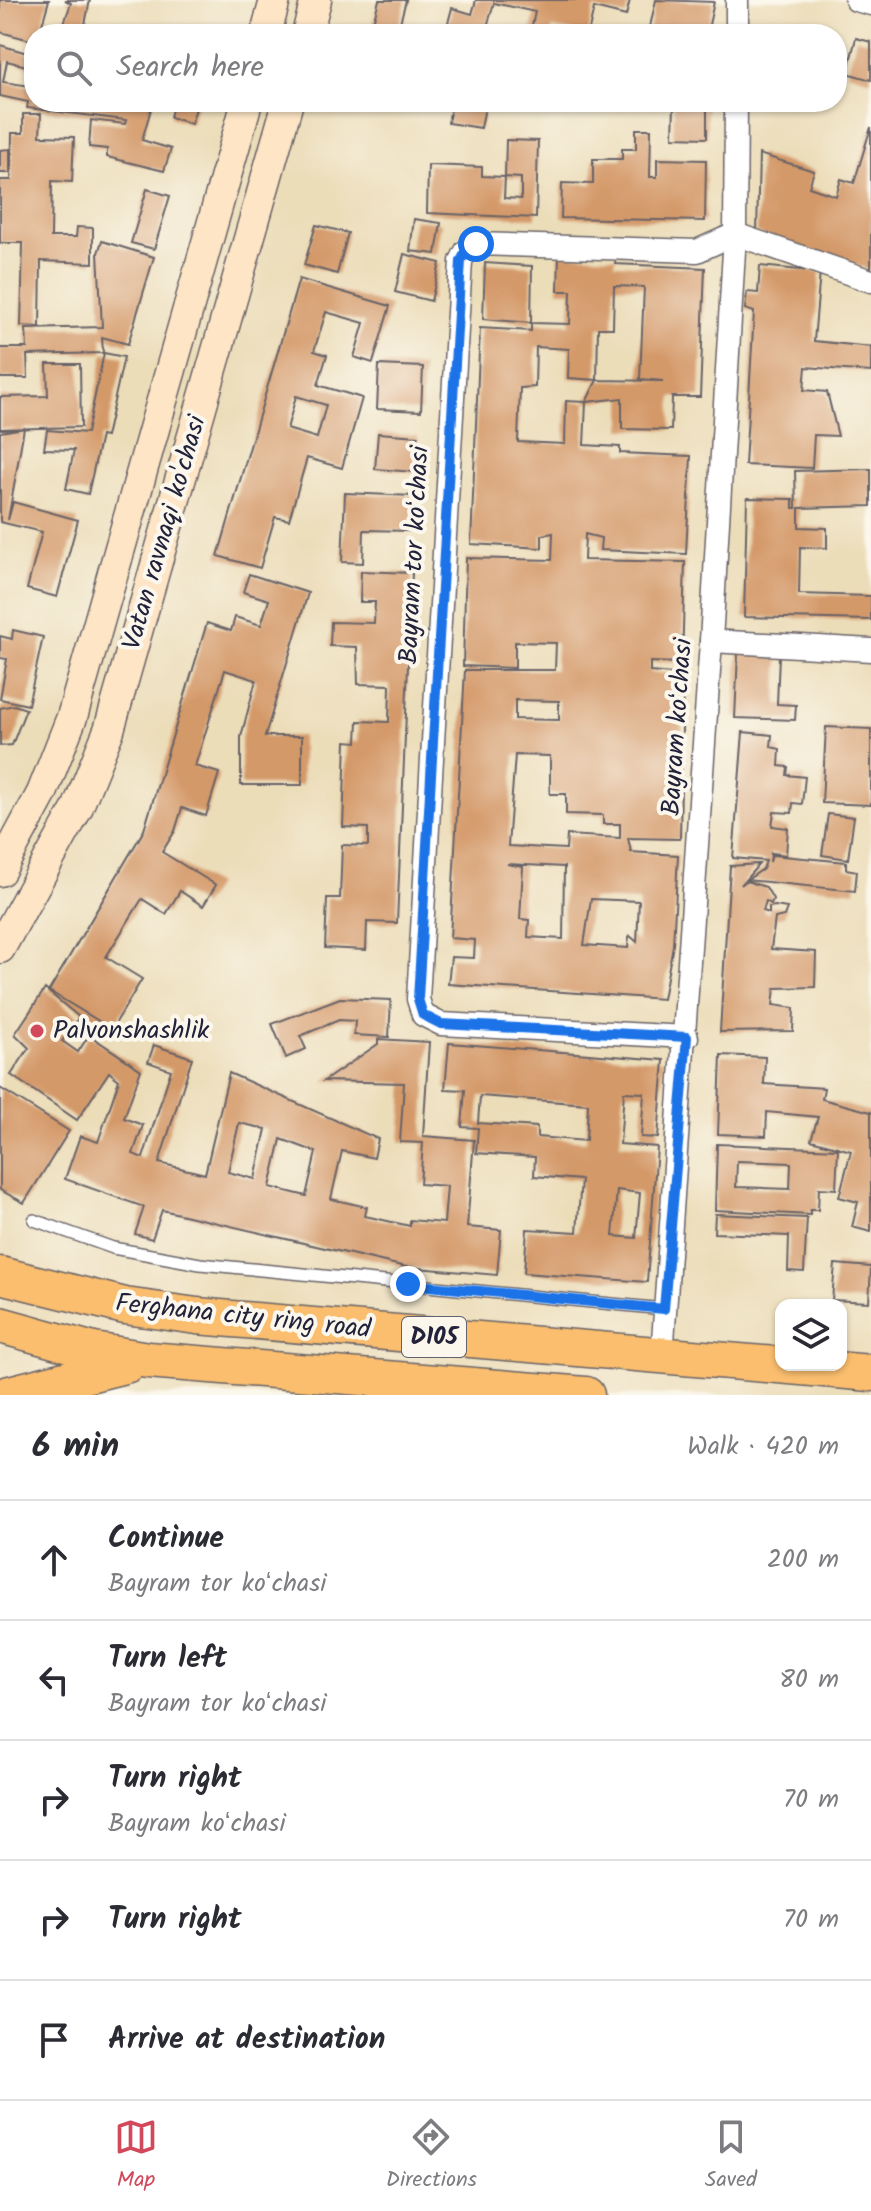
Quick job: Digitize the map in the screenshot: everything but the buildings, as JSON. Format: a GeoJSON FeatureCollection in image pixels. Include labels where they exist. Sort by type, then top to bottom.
{"type":"FeatureCollection","features":[{"type":"Feature","properties":{"kind":"highway","name":"Ferghana city ring road"},"geometry":{"type":"LineString","coordinates":[[0,1275],[125,1306],[197,1316],[871,1373]]}},
{"type":"Feature","properties":{"kind":"highway","name":"Ferghana city ring road"},"geometry":{"type":"LineString","coordinates":[[0,1325],[94,1351],[148,1360],[586,1395]]}},
{"type":"Feature","properties":{"kind":"highway","name":"D105"},"geometry":{"type":"LineString","coordinates":[[6,1395],[47,1382],[148,1360]]}},
{"type":"Feature","properties":{"kind":"main road"},"geometry":{"type":"LineString","coordinates":[[269,24],[275,0]]}},
{"type":"Feature","properties":{"kind":"main road"},"geometry":{"type":"LineString","coordinates":[[310,24],[316,0]]}},
{"type":"Feature","properties":{"kind":"main road","name":"Vatan ravnaqi ko'chasi"},"geometry":{"type":"LineString","coordinates":[[0,871],[42,793],[72,717],[244,112]]}},
{"type":"Feature","properties":{"kind":"main road","name":"Vatan ravnaqi ko'chasi"},"geometry":{"type":"LineString","coordinates":[[0,948],[77,809],[109,730],[285,112]]}},
{"type":"Feature","properties":{"kind":"street"},"geometry":{"type":"LineString","coordinates":[[737,0],[737,24]]}},
{"type":"Feature","properties":{"kind":"street"},"geometry":{"type":"LineString","coordinates":[[856,0],[871,4]]}},
{"type":"Feature","properties":{"kind":"street","name":"Bayram koʻchasi"},"geometry":{"type":"LineString","coordinates":[[662,1356],[687,1037],[711,641],[735,234],[736,112]]}},
{"type":"Feature","properties":{"kind":"street"},"geometry":{"type":"LineString","coordinates":[[735,234],[871,281]]}},
{"type":"Feature","properties":{"kind":"street","name":"Bayram tor koʻchasi"},"geometry":{"type":"LineString","coordinates":[[687,1037],[441,1024],[423,1015],[418,999],[459,293],[461,261],[466,251],[476,244],[697,251],[735,234]]}},
{"type":"Feature","properties":{"kind":"street"},"geometry":{"type":"LineString","coordinates":[[711,641],[871,650]]}},
{"type":"Feature","properties":{"kind":"lane"},"geometry":{"type":"LineString","coordinates":[[34,1220],[113,1248],[200,1264],[664,1309]]}},
{"type":"Feature","properties":{"kind":"place","name":"Palvonshashlik"},"geometry":{"type":"Point","coordinates":[37,1031]}},
{"type":"Feature","properties":{"kind":"route"},"geometry":{"type":"LineString","coordinates":[[408,1284],[664,1309],[687,1037],[441,1024],[423,1015],[418,999],[461,261],[466,251],[476,244]]}}]}
